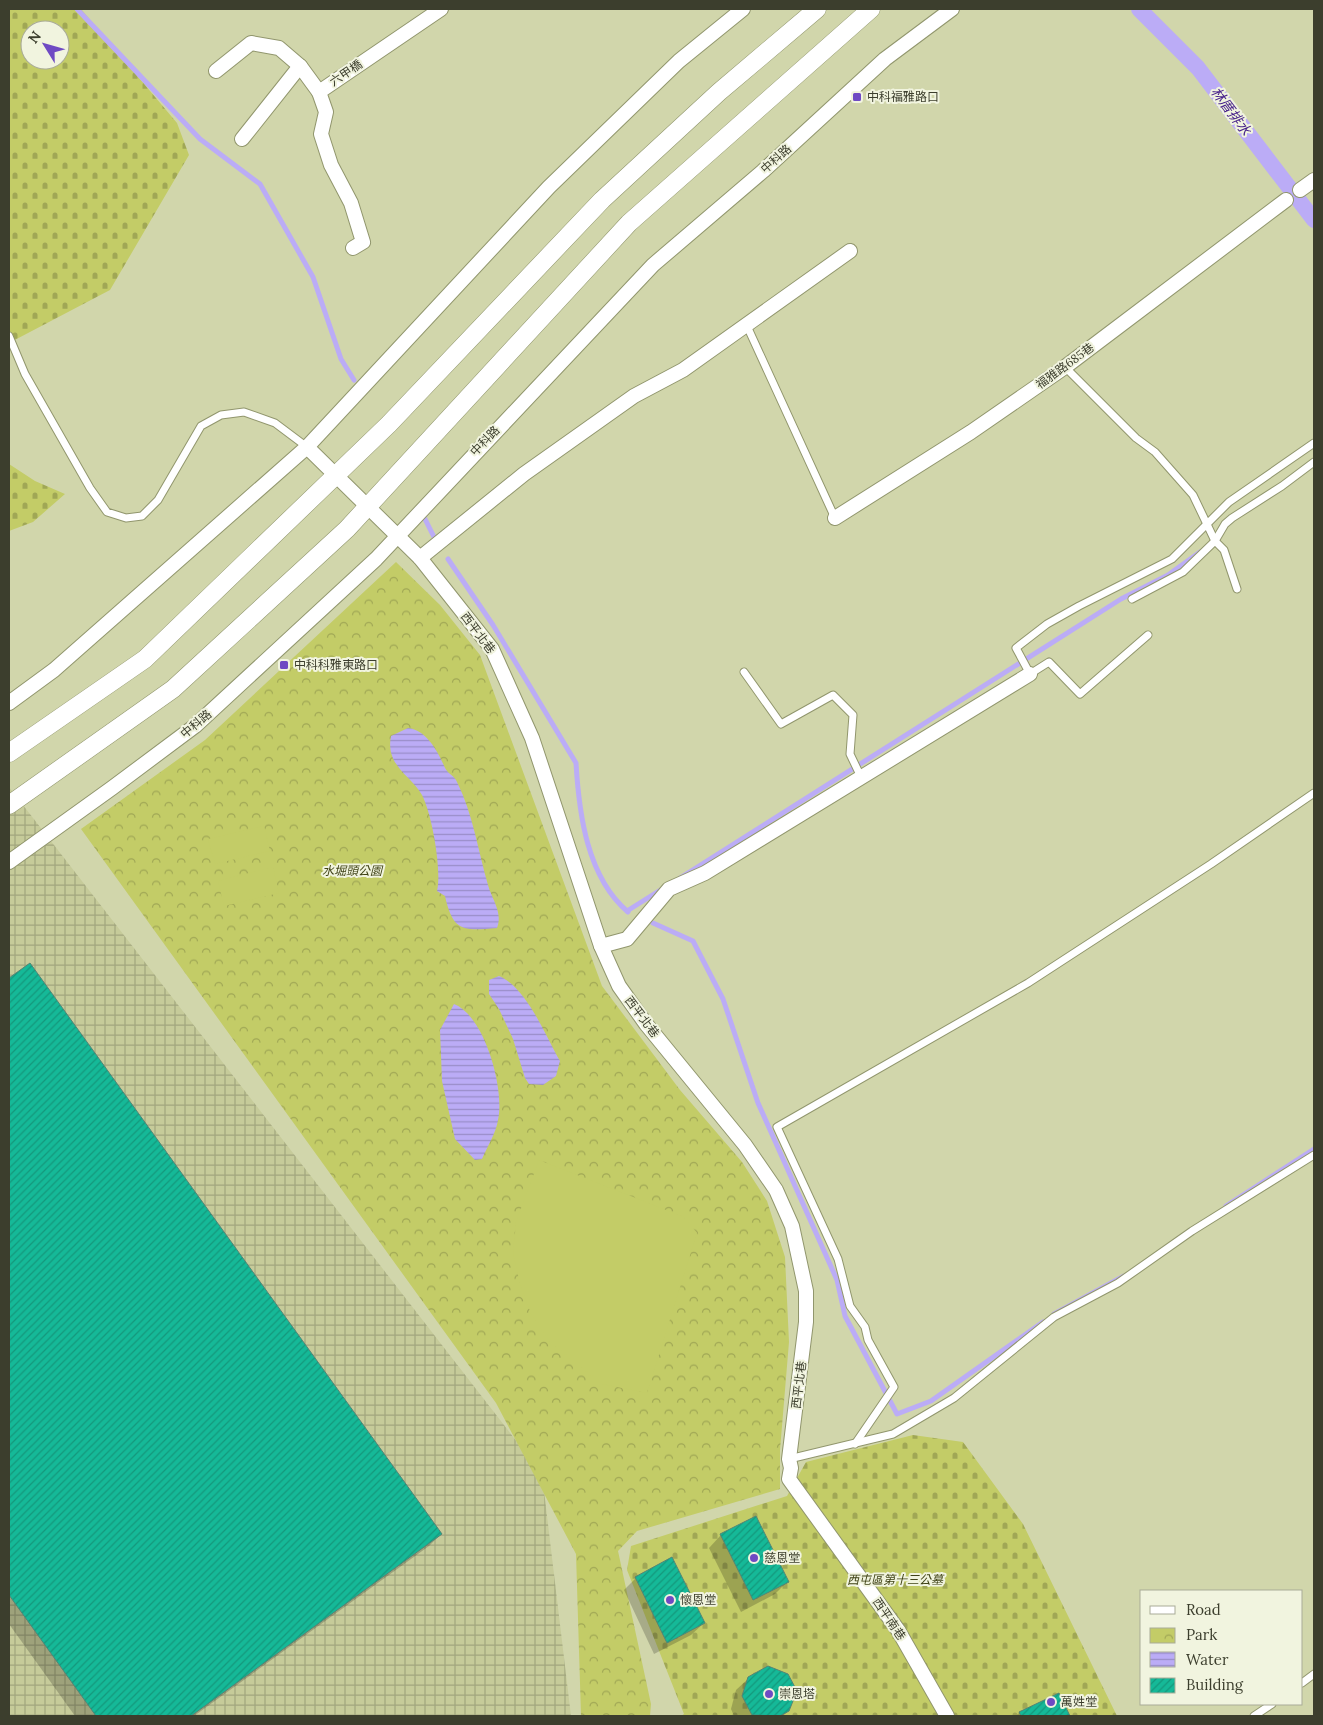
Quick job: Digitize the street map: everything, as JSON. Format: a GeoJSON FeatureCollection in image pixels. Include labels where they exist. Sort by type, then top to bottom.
{"type":"FeatureCollection","features":[{"type":"Feature","properties":{"kind":"street","name":"六甲橋"},"geometry":{"type":"LineString","coordinates":[[354,248],[363,242],[351,204],[332,165],[321,134],[326,112],[319,92],[441,9]]}},
{"type":"Feature","properties":{"kind":"street"},"geometry":{"type":"LineString","coordinates":[[9,703],[54,670],[307,447],[549,187],[679,61],[743,9]]}},
{"type":"Feature","properties":{"kind":"street"},"geometry":{"type":"LineString","coordinates":[[9,753],[146,659],[389,424],[602,200],[719,92],[816,9]]}},
{"type":"Feature","properties":{"kind":"street"},"geometry":{"type":"LineString","coordinates":[[9,805],[174,690],[368,508],[629,223],[871,9]]}},
{"type":"Feature","properties":{"kind":"street","name":"中科路"},"geometry":{"type":"LineString","coordinates":[[9,862],[195,726],[376,559],[653,265],[763,171],[885,59],[952,9]]}},
{"type":"Feature","properties":{"kind":"street"},"geometry":{"type":"LineString","coordinates":[[216,72],[251,43],[279,48],[300,66],[319,92]]}},
{"type":"Feature","properties":{"kind":"street"},"geometry":{"type":"LineString","coordinates":[[242,139],[300,66]]}},
{"type":"Feature","properties":{"kind":"street"},"geometry":{"type":"LineString","coordinates":[[1300,190],[1314,180]]}},
{"type":"Feature","properties":{"kind":"street","name":"福雅路685巷"},"geometry":{"type":"LineString","coordinates":[[835,518],[971,432],[1065,367],[1286,200]]}},
{"type":"Feature","properties":{"kind":"street"},"geometry":{"type":"LineString","coordinates":[[420,558],[532,468],[634,396],[683,370],[850,251]]}},
{"type":"Feature","properties":{"kind":"street","name":"西平北巷"},"geometry":{"type":"LineString","coordinates":[[307,447],[420,558],[492,649],[532,738],[601,946],[619,986],[646,1024],[745,1145],[776,1190],[792,1226],[806,1291],[806,1322],[789,1459],[791,1468],[789,1479]]}},
{"type":"Feature","properties":{"kind":"street"},"geometry":{"type":"LineString","coordinates":[[601,946],[627,939],[669,889],[705,873],[1030,674]]}},
{"type":"Feature","properties":{"kind":"street","name":"西平南巷"},"geometry":{"type":"LineString","coordinates":[[789,1479],[898,1630],[947,1716]]}},
{"type":"Feature","properties":{"kind":"lane"},"geometry":{"type":"LineString","coordinates":[[1286,200],[1300,190]]}},
{"type":"Feature","properties":{"kind":"lane"},"geometry":{"type":"LineString","coordinates":[[747,326],[835,518]]}},
{"type":"Feature","properties":{"kind":"lane"},"geometry":{"type":"LineString","coordinates":[[9,336],[25,374],[90,488],[107,512],[126,518],[142,516],[158,500],[201,426],[221,415],[244,412],[275,423],[307,447]]}},
{"type":"Feature","properties":{"kind":"lane"},"geometry":{"type":"LineString","coordinates":[[1065,367],[1136,438],[1155,452],[1172,469],[1200,504],[1206,523],[1212,529],[1216,540],[1224,550],[1237,589]]}},
{"type":"Feature","properties":{"kind":"lane"},"geometry":{"type":"LineString","coordinates":[[1148,635],[1080,694],[1049,662],[1030,674],[1016,648],[1047,624],[1172,559],[1229,502],[1314,443]]}},
{"type":"Feature","properties":{"kind":"lane"},"geometry":{"type":"LineString","coordinates":[[1132,598],[1184,572],[1216,540],[1225,524],[1232,518],[1282,486],[1314,462]]}},
{"type":"Feature","properties":{"kind":"lane"},"geometry":{"type":"LineString","coordinates":[[744,672],[782,724],[833,694],[853,715],[850,754],[861,777]]}},
{"type":"Feature","properties":{"kind":"lane"},"geometry":{"type":"LineString","coordinates":[[855,1444],[894,1387],[868,1340],[865,1327],[850,1306],[838,1259],[777,1127],[1028,983],[1212,864],[1314,793]]}},
{"type":"Feature","properties":{"kind":"lane"},"geometry":{"type":"LineString","coordinates":[[789,1459],[893,1434],[954,1398],[1054,1317],[1118,1283],[1192,1231],[1314,1155]]}},
{"type":"Feature","properties":{"kind":"lane"},"geometry":{"type":"LineString","coordinates":[[1303,1682],[1314,1674]]}},
{"type":"Feature","properties":{"kind":"lane"},"geometry":{"type":"LineString","coordinates":[[1254,1716],[1270,1705]]}},
{"type":"Feature","properties":{"kind":"shaded area"},"geometry":{"type":"Polygon","coordinates":[[[9,787],[542,1474],[571,1716],[9,1716],[9,787]]]}},
{"type":"Feature","properties":{"kind":"green space"},"geometry":{"type":"Polygon","coordinates":[[[9,9],[81,9],[177,123],[189,155],[110,290],[9,343],[9,9]]]}},
{"type":"Feature","properties":{"kind":"green space"},"geometry":{"type":"Polygon","coordinates":[[[9,464],[35,481],[65,494],[33,522],[9,531],[9,464]]]}},
{"type":"Feature","properties":{"kind":"green space","name":"水堀頭公園"},"geometry":{"type":"Polygon","coordinates":[[[396,562],[440,605],[480,655],[602,986],[680,1090],[742,1162],[767,1201],[785,1257],[789,1342],[780,1450],[780,1489],[637,1531],[618,1551],[651,1704],[650,1716],[581,1716],[576,1554],[496,1403],[81,829],[205,740],[396,562]]]}},
{"type":"Feature","properties":{"kind":"green space"},"geometry":{"type":"Polygon","coordinates":[[[264,826],[270,851],[215,864],[208,839],[264,826]]]}},
{"type":"Feature","properties":{"kind":"green space"},"geometry":{"type":"Polygon","coordinates":[[[273,867],[279,893],[224,906],[218,881],[273,867]]]}},
{"type":"Feature","properties":{"kind":"green space"},"geometry":{"type":"Polygon","coordinates":[[[539,1160],[684,1217],[697,1233],[647,1393],[602,1384],[550,1342],[531,1314],[520,1284],[513,1253],[516,1222],[539,1160]]]}},
{"type":"Feature","properties":{"kind":"green space","name":"西屯區第十三公墓"},"geometry":{"type":"Polygon","coordinates":[[[913,1435],[963,1442],[1023,1524],[1117,1716],[681,1716],[684,1714],[627,1570],[631,1546],[787,1496],[806,1462],[913,1435]]]}},
{"type":"Feature","properties":{"kind":"water"},"geometry":{"type":"Polygon","coordinates":[[[408,728],[421,733],[431,743],[446,770],[456,780],[463,794],[488,885],[498,911],[497,928],[468,929],[461,927],[452,917],[445,896],[437,891],[437,857],[426,804],[417,788],[395,763],[390,746],[391,736],[408,728]]]}},
{"type":"Feature","properties":{"kind":"water"},"geometry":{"type":"Polygon","coordinates":[[[499,976],[509,982],[527,1001],[560,1061],[556,1076],[543,1085],[529,1084],[525,1078],[513,1039],[499,1009],[489,994],[489,980],[499,976]]]}},
{"type":"Feature","properties":{"kind":"water"},"geometry":{"type":"Polygon","coordinates":[[[454,1004],[465,1011],[475,1023],[490,1055],[495,1073],[498,1091],[498,1120],[482,1159],[475,1160],[455,1139],[442,1081],[440,1030],[454,1004]]]}},
{"type":"Feature","properties":{"kind":"building"},"geometry":{"type":"Polygon","coordinates":[[[30,963],[442,1534],[191,1716],[96,1716],[9,1595],[9,978],[30,963]]]}},
{"type":"Feature","properties":{"kind":"building","name":"慈恩堂"},"geometry":{"type":"Polygon","coordinates":[[[756,1516],[789,1582],[753,1600],[720,1534],[756,1516]]]}},
{"type":"Feature","properties":{"kind":"building","name":"懷恩堂"},"geometry":{"type":"Polygon","coordinates":[[[672,1557],[705,1623],[667,1643],[635,1577],[672,1557]]]}},
{"type":"Feature","properties":{"kind":"building","name":"崇恩塔"},"geometry":{"type":"Polygon","coordinates":[[[768,1666],[788,1674],[797,1691],[789,1711],[780,1716],[752,1715],[742,1696],[748,1677],[768,1666]]]}},
{"type":"Feature","properties":{"kind":"building","name":"萬姓堂"},"geometry":{"type":"Polygon","coordinates":[[[1059,1693],[1070,1716],[1021,1716],[1019,1712],[1059,1693]]]}},
{"type":"Feature","properties":{"kind":"waterway"},"geometry":{"type":"LineString","coordinates":[[77,9],[200,139],[260,184],[313,277],[341,359],[354,380]]}},
{"type":"Feature","properties":{"kind":"waterway","name":"林厝排水"},"geometry":{"type":"LineString","coordinates":[[1139,9],[1198,68],[1314,220]]}},
{"type":"Feature","properties":{"kind":"waterway"},"geometry":{"type":"LineString","coordinates":[[425,519],[434,537]]}},
{"type":"Feature","properties":{"kind":"waterway"},"geometry":{"type":"LineString","coordinates":[[680,878],[1121,599],[1168,575],[1200,552]]}},
{"type":"Feature","properties":{"kind":"waterway"},"geometry":{"type":"LineString","coordinates":[[448,559],[493,625],[576,763],[583,823],[594,863],[614,898],[628,912]]}},
{"type":"Feature","properties":{"kind":"waterway"},"geometry":{"type":"LineString","coordinates":[[627,911],[662,889]]}},
{"type":"Feature","properties":{"kind":"waterway"},"geometry":{"type":"LineString","coordinates":[[653,923],[693,941],[723,999],[758,1103],[837,1280],[845,1316],[897,1414],[931,1401],[1043,1322]]}},
{"type":"Feature","properties":{"kind":"waterway"},"geometry":{"type":"LineString","coordinates":[[1226,1206],[1314,1149]]}},
{"type":"Feature","properties":{"kind":"waterway"},"geometry":{"type":"LineString","coordinates":[[1054,1314],[1124,1276]]}},
{"type":"Feature","properties":{"kind":"place","name":"中科福雅路口"},"geometry":{"type":"Point","coordinates":[857,97]}},
{"type":"Feature","properties":{"kind":"place","name":"中科科雅東路口"},"geometry":{"type":"Point","coordinates":[284,665]}},
{"type":"Feature","properties":{"kind":"place","name":"慈恩堂"},"geometry":{"type":"Point","coordinates":[754,1558]}},
{"type":"Feature","properties":{"kind":"place","name":"懷恩堂"},"geometry":{"type":"Point","coordinates":[670,1600]}},
{"type":"Feature","properties":{"kind":"place","name":"崇恩塔"},"geometry":{"type":"Point","coordinates":[769,1694]}},
{"type":"Feature","properties":{"kind":"place","name":"萬姓堂"},"geometry":{"type":"Point","coordinates":[1051,1702]}}]}
